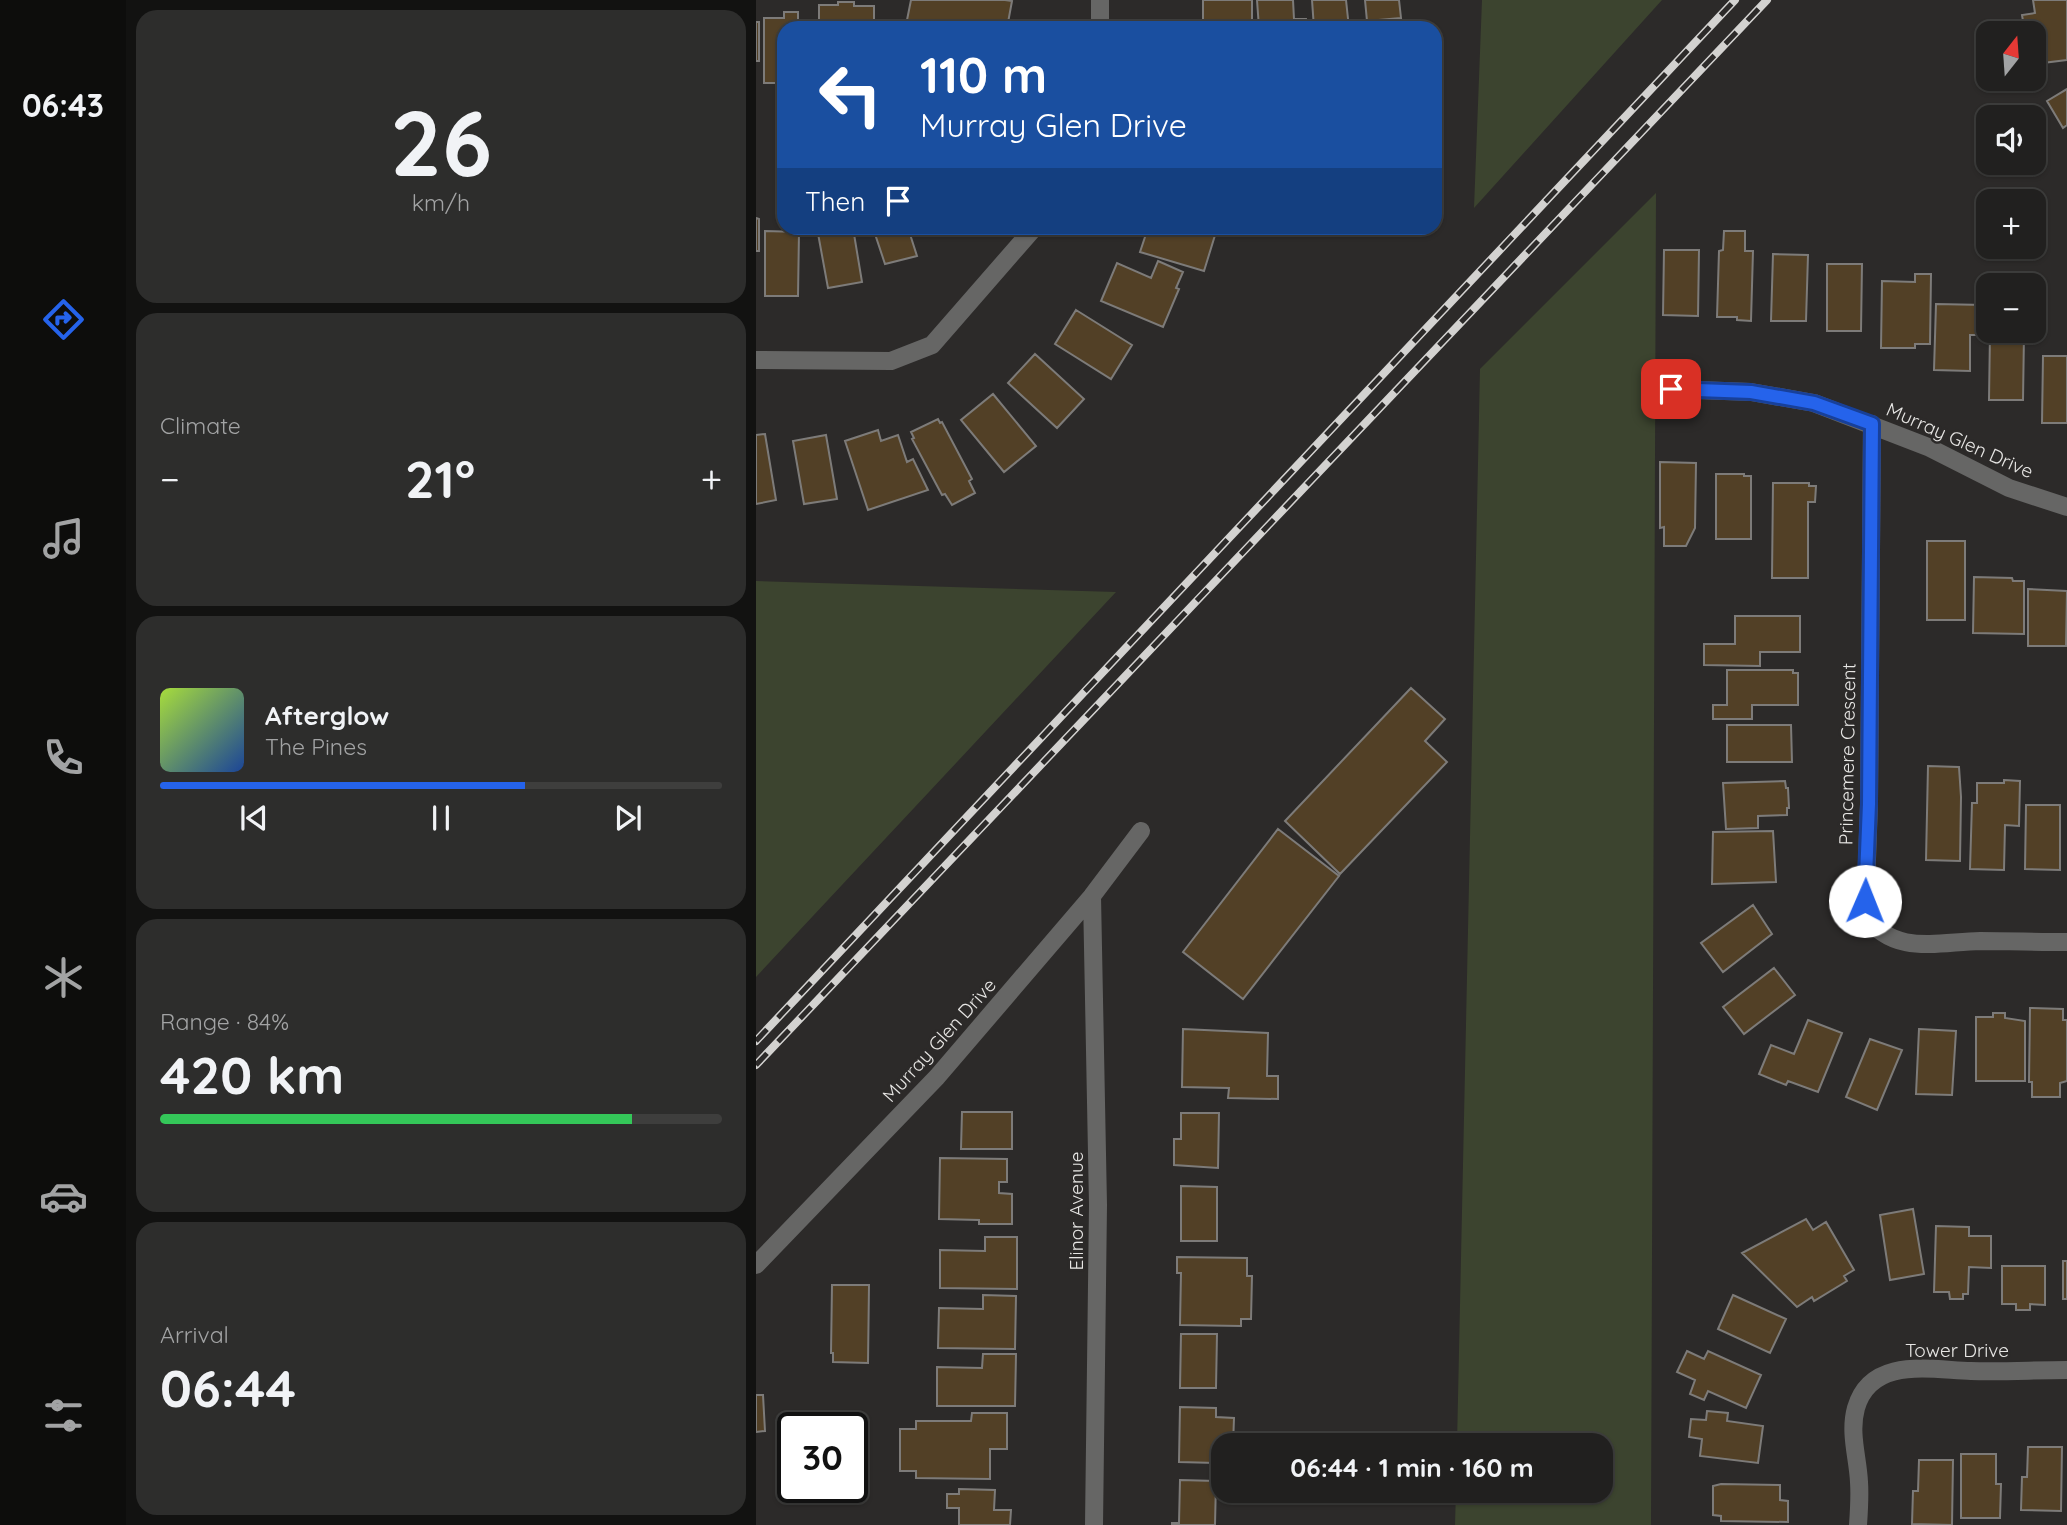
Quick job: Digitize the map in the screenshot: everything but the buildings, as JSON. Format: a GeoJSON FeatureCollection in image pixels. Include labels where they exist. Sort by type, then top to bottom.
{"type":"FeatureCollection","features":[{"type":"Feature","properties":{"kind":"street"},"geometry":{"type":"LineString","coordinates":[[1100,0],[1100,21]]}},
{"type":"Feature","properties":{"kind":"street"},"geometry":{"type":"LineString","coordinates":[[756,360],[891,360],[932,345],[1028,235]]}},
{"type":"Feature","properties":{"kind":"street","name":"Murray Glen Drive"},"geometry":{"type":"LineString","coordinates":[[1671,389],[1751,392],[1814,403],[1928,447],[2009,488],[2067,507]]}},
{"type":"Feature","properties":{"kind":"street","name":"Princemere Crescent"},"geometry":{"type":"LineString","coordinates":[[1872,424],[1869,804],[1865,915],[1875,930],[1894,939],[1922,945],[2067,942]]}},
{"type":"Feature","properties":{"kind":"street","name":"Murray Glen Drive"},"geometry":{"type":"LineString","coordinates":[[756,1265],[937,1077],[1093,896],[1141,831]]}},
{"type":"Feature","properties":{"kind":"street","name":"Elinor Avenue"},"geometry":{"type":"LineString","coordinates":[[1093,896],[1098,1205],[1094,1525]]}},
{"type":"Feature","properties":{"kind":"street","name":"Tower Drive"},"geometry":{"type":"LineString","coordinates":[[1858,1525],[1859,1481],[1854,1423],[1862,1393],[1869,1386],[1889,1373],[1904,1368],[1930,1367],[1972,1371],[2067,1370]]}},
{"type":"Feature","properties":{"kind":"green space"},"geometry":{"type":"Polygon","coordinates":[[[1482,0],[1662,0],[1474,208],[1482,0]]]}},
{"type":"Feature","properties":{"kind":"green space"},"geometry":{"type":"Polygon","coordinates":[[[1656,193],[1651,1525],[1455,1525],[1456,1503],[1613,1503],[1613,1433],[1457,1433],[1480,369],[1656,193]]]}},
{"type":"Feature","properties":{"kind":"green space"},"geometry":{"type":"Polygon","coordinates":[[[756,581],[1116,592],[756,977],[756,581]]]}},
{"type":"Feature","properties":{"kind":"railway"},"geometry":{"type":"LineString","coordinates":[[756,1041],[1735,0]]}},
{"type":"Feature","properties":{"kind":"railway"},"geometry":{"type":"LineString","coordinates":[[756,1065],[1767,0]]}},
{"type":"Feature","properties":{"kind":"route"},"geometry":{"type":"LineString","coordinates":[[1671,389],[1751,392],[1814,403],[1872,424],[1869,804],[1865,901]]}}]}
